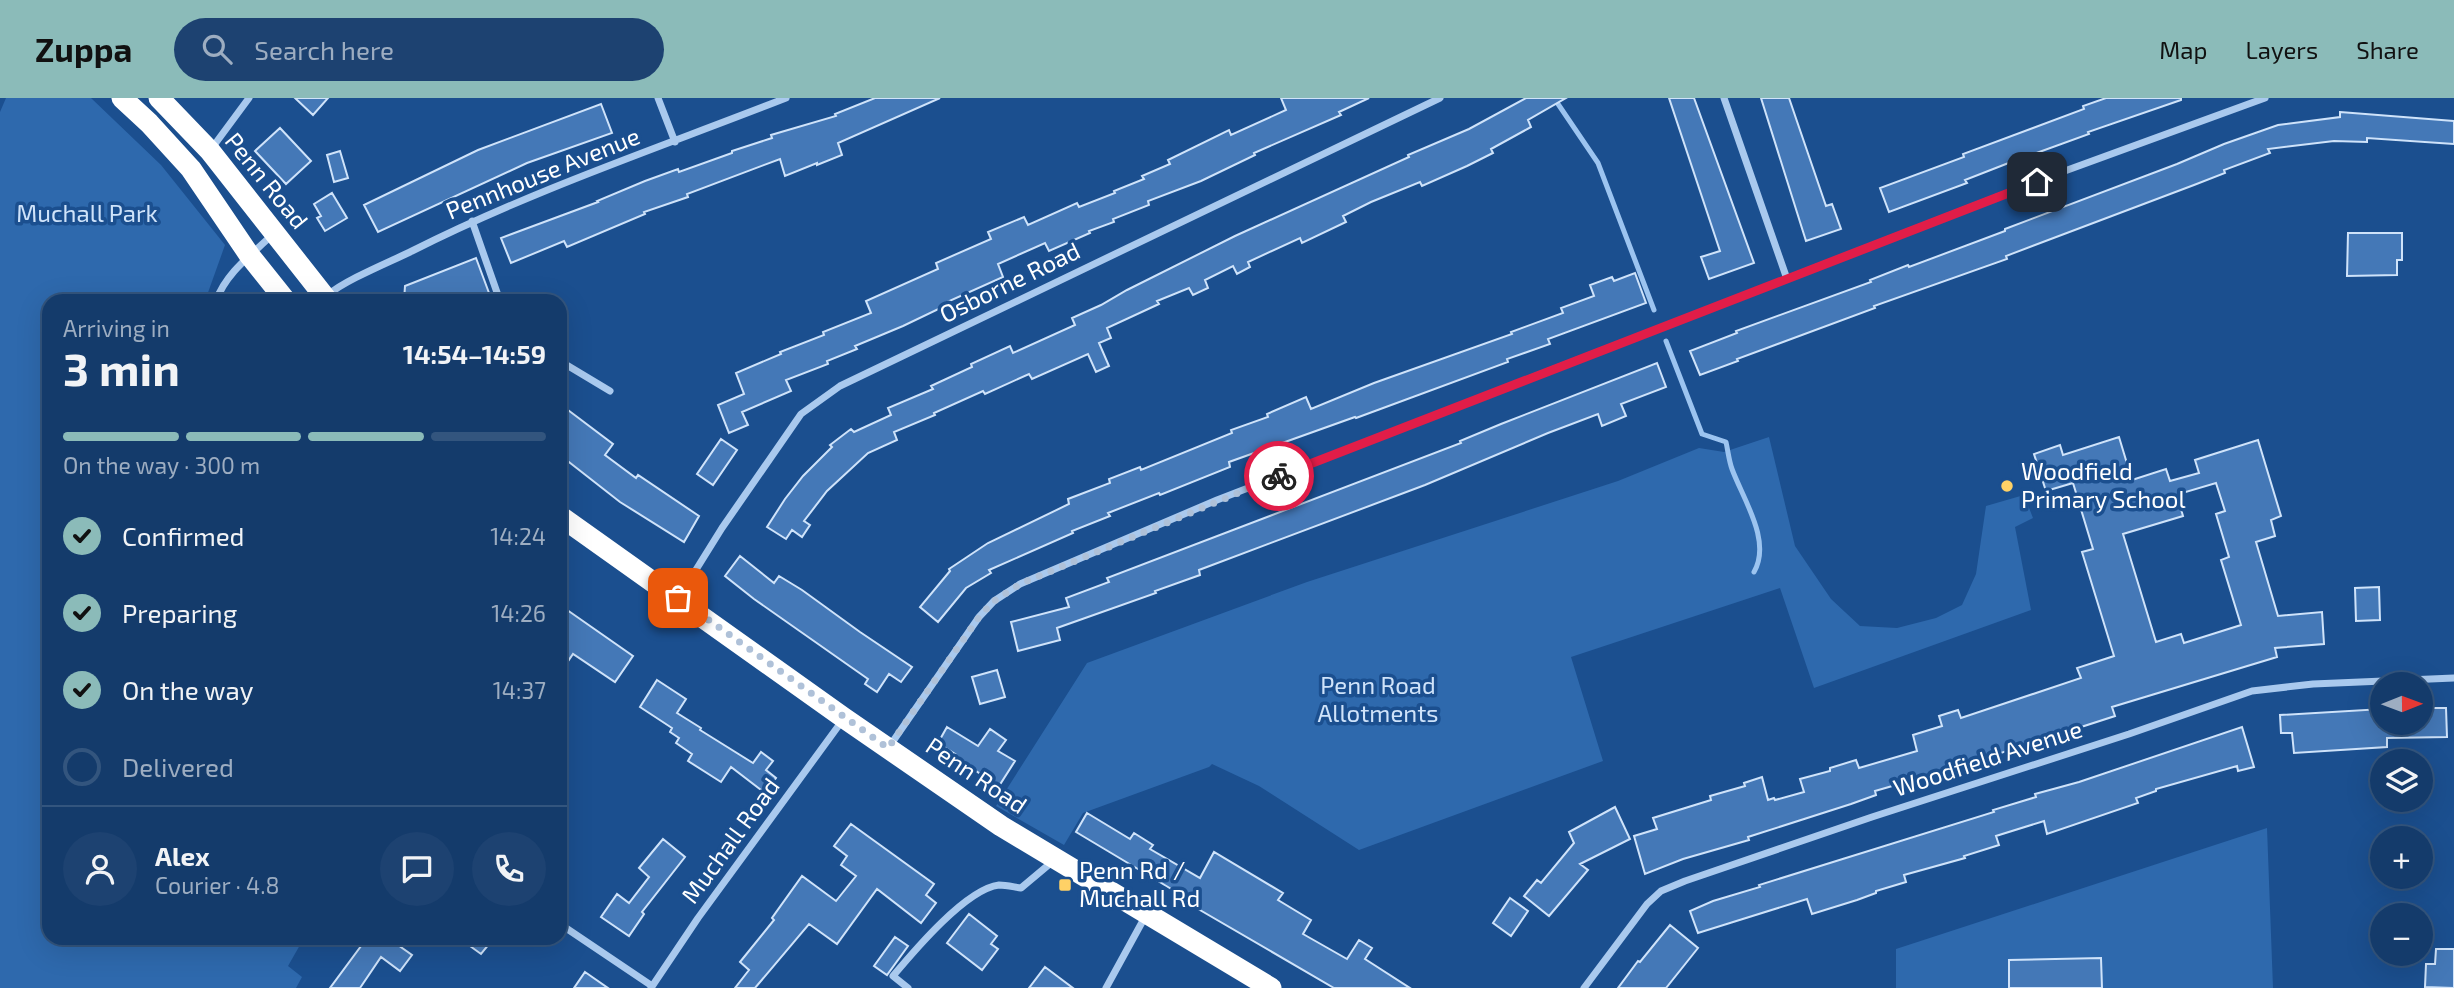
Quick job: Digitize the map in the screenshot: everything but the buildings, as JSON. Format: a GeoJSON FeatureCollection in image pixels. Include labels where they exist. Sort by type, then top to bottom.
{"type":"FeatureCollection","features":[{"type":"Feature","properties":{"kind":"highway","name":"Penn Road"},"geometry":{"type":"LineString","coordinates":[[122,98],[191,169],[250,256],[280,294]]}},
{"type":"Feature","properties":{"kind":"highway","name":"Penn Road"},"geometry":{"type":"LineString","coordinates":[[159,98],[210,151],[320,294]]}},
{"type":"Feature","properties":{"kind":"highway","name":"Penn Road"},"geometry":{"type":"LineString","coordinates":[[567,521],[1001,826],[1271,988]]}},
{"type":"Feature","properties":{"kind":"street"},"geometry":{"type":"LineString","coordinates":[[210,151],[249,98]]}},
{"type":"Feature","properties":{"kind":"street"},"geometry":{"type":"LineString","coordinates":[[658,98],[675,142]]}},
{"type":"Feature","properties":{"kind":"street","name":"Pennhouse Avenue"},"geometry":{"type":"LineString","coordinates":[[330,294],[472,221],[572,179],[786,98]]}},
{"type":"Feature","properties":{"kind":"street","name":"Osborne Road"},"geometry":{"type":"LineString","coordinates":[[678,598],[722,528],[801,414],[840,386],[1440,98]]}},
{"type":"Feature","properties":{"kind":"street"},"geometry":{"type":"LineString","coordinates":[[1724,98],[1787,279]]}},
{"type":"Feature","properties":{"kind":"street"},"geometry":{"type":"LineString","coordinates":[[888,748],[979,617],[994,601],[1020,584],[1217,500],[2062,172],[2265,98]]}},
{"type":"Feature","properties":{"kind":"street"},"geometry":{"type":"LineString","coordinates":[[472,221],[498,294]]}},
{"type":"Feature","properties":{"kind":"street"},"geometry":{"type":"LineString","coordinates":[[218,294],[235,269],[274,233]]}},
{"type":"Feature","properties":{"kind":"street"},"geometry":{"type":"LineString","coordinates":[[567,365],[610,391]]}},
{"type":"Feature","properties":{"kind":"street","name":"Woodfield Avenue"},"geometry":{"type":"LineString","coordinates":[[1584,988],[1647,904],[1661,891],[1685,881],[2252,691],[2313,684],[2454,678]]}},
{"type":"Feature","properties":{"kind":"street","name":"Muchall Road"},"geometry":{"type":"LineString","coordinates":[[652,987],[698,918],[845,718]]}},
{"type":"Feature","properties":{"kind":"street"},"geometry":{"type":"LineString","coordinates":[[908,988],[893,976],[928,935],[954,912],[977,895],[998,885],[1021,888],[1056,859]]}},
{"type":"Feature","properties":{"kind":"street"},"geometry":{"type":"LineString","coordinates":[[1106,988],[1147,914]]}},
{"type":"Feature","properties":{"kind":"street"},"geometry":{"type":"LineString","coordinates":[[567,929],[652,987]]}},
{"type":"Feature","properties":{"kind":"green space","name":"Muchall Park"},"geometry":{"type":"Polygon","coordinates":[[[6,98],[91,98],[161,165],[225,245],[208,294],[42,294],[42,945],[300,945],[288,966],[302,977],[296,988],[0,988],[0,112],[6,98]]]}},
{"type":"Feature","properties":{"kind":"green space","name":"Penn Road Allotments"},"geometry":{"type":"Polygon","coordinates":[[[1769,437],[1795,546],[1831,599],[1860,626],[1897,628],[1936,618],[1962,605],[1976,574],[1986,506],[2024,495],[2033,518],[2015,527],[2031,610],[1814,688],[1780,588],[1571,657],[1603,761],[1359,850],[1259,786],[1212,764],[1083,813],[1064,845],[996,806],[1087,663],[1307,582],[1618,481],[1699,448],[1724,452],[1769,437]]]}},
{"type":"Feature","properties":{"kind":"green space"},"geometry":{"type":"Polygon","coordinates":[[[2267,828],[2273,988],[1896,988],[1896,949],[2267,828]]]}},
{"type":"Feature","properties":{"kind":"waterway"},"geometry":{"type":"LineString","coordinates":[[1554,98],[1598,163],[1654,310]]}},
{"type":"Feature","properties":{"kind":"waterway"},"geometry":{"type":"LineString","coordinates":[[1666,341],[1702,434],[1726,442],[1732,469],[1758,534],[1759,560],[1754,572]]}},
{"type":"Feature","properties":{"kind":"way so far"},"geometry":{"type":"LineString","coordinates":[[678,598],[888,748],[979,617],[994,601],[1020,584],[1279,476]]}},
{"type":"Feature","properties":{"kind":"place","name":"Woodfield Primary School"},"geometry":{"type":"Point","coordinates":[2007,486]}},
{"type":"Feature","properties":{"kind":"place","name":"Penn Rd / Muchall Rd"},"geometry":{"type":"Point","coordinates":[1065,885]}},
{"type":"Feature","properties":{"kind":"route"},"geometry":{"type":"LineString","coordinates":[[1279,476],[2037,182]]}}]}
